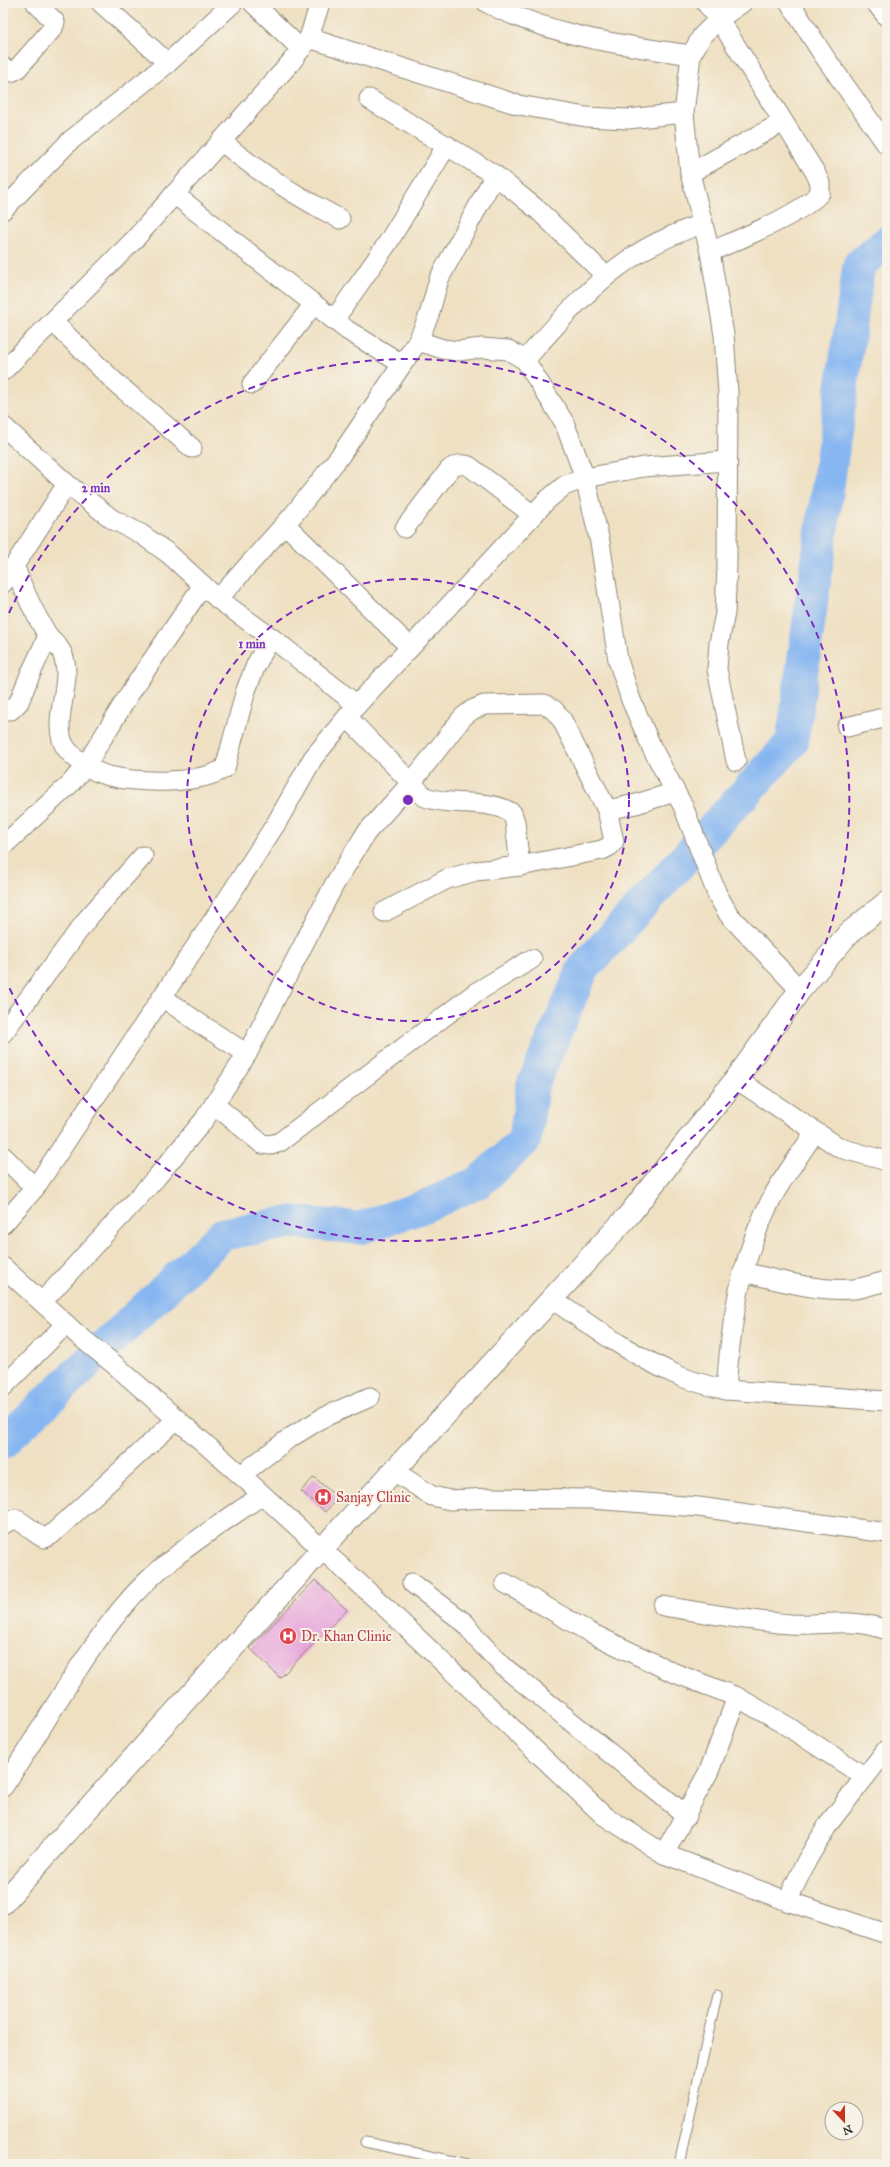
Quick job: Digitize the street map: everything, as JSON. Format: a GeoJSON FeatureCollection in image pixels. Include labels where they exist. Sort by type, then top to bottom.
{"type":"FeatureCollection","features":[{"type":"Feature","properties":{"kind":"street"},"geometry":{"type":"LineString","coordinates":[[3,67],[11,72],[17,69],[53,28],[54,22],[51,17],[36,3]]}},
{"type":"Feature","properties":{"kind":"street"},"geometry":{"type":"LineString","coordinates":[[101,3],[168,63]]}},
{"type":"Feature","properties":{"kind":"street"},"geometry":{"type":"LineString","coordinates":[[3,210],[70,141],[168,63],[233,3]]}},
{"type":"Feature","properties":{"kind":"street"},"geometry":{"type":"LineString","coordinates":[[254,3],[305,43],[519,105],[586,117],[628,119],[684,113]]}},
{"type":"Feature","properties":{"kind":"street"},"geometry":{"type":"LineString","coordinates":[[3,371],[134,240],[221,141],[305,43],[320,3]]}},
{"type":"Feature","properties":{"kind":"street"},"geometry":{"type":"LineString","coordinates":[[487,3],[505,12],[554,31],[616,44],[691,55]]}},
{"type":"Feature","properties":{"kind":"street"},"geometry":{"type":"LineString","coordinates":[[706,3],[719,19],[815,172],[820,183],[820,193],[814,200],[768,225],[710,252]]}},
{"type":"Feature","properties":{"kind":"street"},"geometry":{"type":"LineString","coordinates":[[736,761],[717,669],[719,643],[725,613],[728,393],[724,335],[710,252],[690,173],[684,113],[691,55],[702,36],[719,19],[742,3]]}},
{"type":"Feature","properties":{"kind":"street"},"geometry":{"type":"LineString","coordinates":[[790,3],[824,56],[887,144]]}},
{"type":"Feature","properties":{"kind":"street"},"geometry":{"type":"LineString","coordinates":[[876,3],[887,17]]}},
{"type":"Feature","properties":{"kind":"street"},"geometry":{"type":"LineString","coordinates":[[369,99],[495,175],[539,211],[606,276]]}},
{"type":"Feature","properties":{"kind":"street"},"geometry":{"type":"LineString","coordinates":[[690,173],[784,122]]}},
{"type":"Feature","properties":{"kind":"street"},"geometry":{"type":"LineString","coordinates":[[221,141],[251,167],[272,181],[340,219]]}},
{"type":"Feature","properties":{"kind":"street"},"geometry":{"type":"LineString","coordinates":[[334,320],[387,244],[447,145]]}},
{"type":"Feature","properties":{"kind":"street"},"geometry":{"type":"LineString","coordinates":[[218,599],[285,524],[340,456],[418,341],[429,315],[439,279],[495,175]]}},
{"type":"Feature","properties":{"kind":"street"},"geometry":{"type":"LineString","coordinates":[[174,194],[334,320],[402,364]]}},
{"type":"Feature","properties":{"kind":"street"},"geometry":{"type":"LineString","coordinates":[[525,360],[557,324],[606,276],[631,257],[666,238],[702,223]]}},
{"type":"Feature","properties":{"kind":"street"},"geometry":{"type":"LineString","coordinates":[[252,384],[314,304]]}},
{"type":"Feature","properties":{"kind":"street"},"geometry":{"type":"LineString","coordinates":[[53,322],[116,383],[192,448]]}},
{"type":"Feature","properties":{"kind":"street"},"geometry":{"type":"LineString","coordinates":[[418,341],[443,349],[458,351],[482,348],[508,350],[525,360],[564,422],[585,478],[600,542],[618,660],[631,700],[652,748],[679,799],[717,894],[729,915],[800,990]]}},
{"type":"Feature","properties":{"kind":"street"},"geometry":{"type":"LineString","coordinates":[[3,426],[68,484],[112,519],[141,534],[169,554],[218,599],[271,637],[352,711],[411,783],[426,797],[439,802],[497,807],[512,813],[515,822],[520,866]]}},
{"type":"Feature","properties":{"kind":"street"},"geometry":{"type":"LineString","coordinates":[[3,1224],[35,1188],[272,828],[313,758],[352,711],[546,501],[564,486],[585,478],[644,467],[727,461]]}},
{"type":"Feature","properties":{"kind":"street"},"geometry":{"type":"LineString","coordinates":[[405,528],[449,470],[462,464],[469,466],[533,515]]}},
{"type":"Feature","properties":{"kind":"street"},"geometry":{"type":"LineString","coordinates":[[3,583],[15,568],[68,484]]}},
{"type":"Feature","properties":{"kind":"street"},"geometry":{"type":"LineString","coordinates":[[285,524],[410,648]]}},
{"type":"Feature","properties":{"kind":"street"},"geometry":{"type":"LineString","coordinates":[[15,568],[31,607],[48,636],[61,651],[65,667],[61,728],[62,740],[68,751],[86,766],[108,776],[170,781],[209,776],[225,768],[246,690],[256,665],[271,637]]}},
{"type":"Feature","properties":{"kind":"street"},"geometry":{"type":"LineString","coordinates":[[3,846],[70,784],[86,766],[130,693],[203,585]]}},
{"type":"Feature","properties":{"kind":"street"},"geometry":{"type":"LineString","coordinates":[[3,709],[11,710],[20,702],[29,677],[48,636]]}},
{"type":"Feature","properties":{"kind":"street"},"geometry":{"type":"LineString","coordinates":[[42,1302],[156,1178],[204,1120],[247,1054],[338,879],[366,834],[411,783],[463,717],[472,710],[484,705],[544,704],[554,710],[562,720],[608,810],[614,841],[610,846],[602,850],[520,866],[476,871],[447,879],[424,889],[384,912]]}},
{"type":"Feature","properties":{"kind":"street"},"geometry":{"type":"LineString","coordinates":[[846,727],[887,717]]}},
{"type":"Feature","properties":{"kind":"street"},"geometry":{"type":"LineString","coordinates":[[608,810],[636,804],[679,799]]}},
{"type":"Feature","properties":{"kind":"street"},"geometry":{"type":"LineString","coordinates":[[3,1034],[88,918],[143,856]]}},
{"type":"Feature","properties":{"kind":"street"},"geometry":{"type":"LineString","coordinates":[[3,1903],[321,1550],[628,1216],[736,1079],[800,990],[849,933],[887,902]]}},
{"type":"Feature","properties":{"kind":"street"},"geometry":{"type":"LineString","coordinates":[[214,1104],[262,1144],[271,1146],[280,1142],[475,993],[532,959]]}},
{"type":"Feature","properties":{"kind":"street"},"geometry":{"type":"LineString","coordinates":[[162,997],[199,1024],[247,1054]]}},
{"type":"Feature","properties":{"kind":"street"},"geometry":{"type":"LineString","coordinates":[[736,1079],[814,1133],[840,1148],[887,1161]]}},
{"type":"Feature","properties":{"kind":"street"},"geometry":{"type":"LineString","coordinates":[[726,1390],[730,1334],[743,1272],[753,1239],[773,1196],[814,1133]]}},
{"type":"Feature","properties":{"kind":"street"},"geometry":{"type":"LineString","coordinates":[[3,1156],[35,1188]]}},
{"type":"Feature","properties":{"kind":"street"},"geometry":{"type":"LineString","coordinates":[[3,1267],[72,1330],[115,1365],[241,1475],[387,1609],[603,1816],[664,1854],[787,1901],[887,1934]]}},
{"type":"Feature","properties":{"kind":"street"},"geometry":{"type":"LineString","coordinates":[[743,1272],[791,1283],[841,1290],[857,1289],[887,1281]]}},
{"type":"Feature","properties":{"kind":"street"},"geometry":{"type":"LineString","coordinates":[[552,1299],[613,1341],[677,1376],[726,1390],[887,1401]]}},
{"type":"Feature","properties":{"kind":"street"},"geometry":{"type":"LineString","coordinates":[[3,1387],[72,1330]]}},
{"type":"Feature","properties":{"kind":"street"},"geometry":{"type":"LineString","coordinates":[[241,1475],[288,1439],[324,1417],[370,1397]]}},
{"type":"Feature","properties":{"kind":"street"},"geometry":{"type":"LineString","coordinates":[[3,1524],[15,1519],[21,1521],[44,1538],[51,1535],[177,1419]]}},
{"type":"Feature","properties":{"kind":"street"},"geometry":{"type":"LineString","coordinates":[[394,1471],[432,1496],[450,1500],[489,1498],[591,1500],[698,1507],[887,1533]]}},
{"type":"Feature","properties":{"kind":"street"},"geometry":{"type":"LineString","coordinates":[[4,1784],[88,1655],[123,1606],[154,1574],[262,1495]]}},
{"type":"Feature","properties":{"kind":"street"},"geometry":{"type":"LineString","coordinates":[[505,1582],[589,1632],[672,1672],[736,1697],[787,1726],[865,1777]]}},
{"type":"Feature","properties":{"kind":"street"},"geometry":{"type":"LineString","coordinates":[[412,1583],[465,1623],[477,1639],[504,1667],[687,1816]]}},
{"type":"Feature","properties":{"kind":"street"},"geometry":{"type":"LineString","coordinates":[[663,1606],[749,1621],[793,1624],[848,1622],[887,1630]]}},
{"type":"Feature","properties":{"kind":"street"},"geometry":{"type":"LineString","coordinates":[[664,1854],[687,1816],[709,1771],[736,1697]]}},
{"type":"Feature","properties":{"kind":"street"},"geometry":{"type":"LineString","coordinates":[[787,1901],[807,1860],[829,1823],[887,1749]]}},
{"type":"Feature","properties":{"kind":"lane"},"geometry":{"type":"LineString","coordinates":[[679,2164],[717,1995]]}},
{"type":"Feature","properties":{"kind":"lane"},"geometry":{"type":"LineString","coordinates":[[365,2142],[468,2164]]}},
{"type":"Feature","properties":{"kind":"building"},"geometry":{"type":"Polygon","coordinates":[[[314,1477],[338,1498],[325,1512],[301,1491],[314,1477]]]}},
{"type":"Feature","properties":{"kind":"building"},"geometry":{"type":"Polygon","coordinates":[[[315,1580],[347,1610],[280,1678],[250,1648],[315,1580]]]}},
{"type":"Feature","properties":{"kind":"waterway"},"geometry":{"type":"LineString","coordinates":[[3,1443],[223,1234],[292,1222],[360,1228],[423,1207],[479,1182],[525,1140],[532,1087],[583,969],[792,742],[859,265],[887,242]]}},
{"type":"Feature","properties":{"kind":"place","name":"Sanjay Clinic"},"geometry":{"type":"Point","coordinates":[323,1497]}},
{"type":"Feature","properties":{"kind":"place","name":"Dr. Khan Clinic"},"geometry":{"type":"Point","coordinates":[288,1636]}}]}
